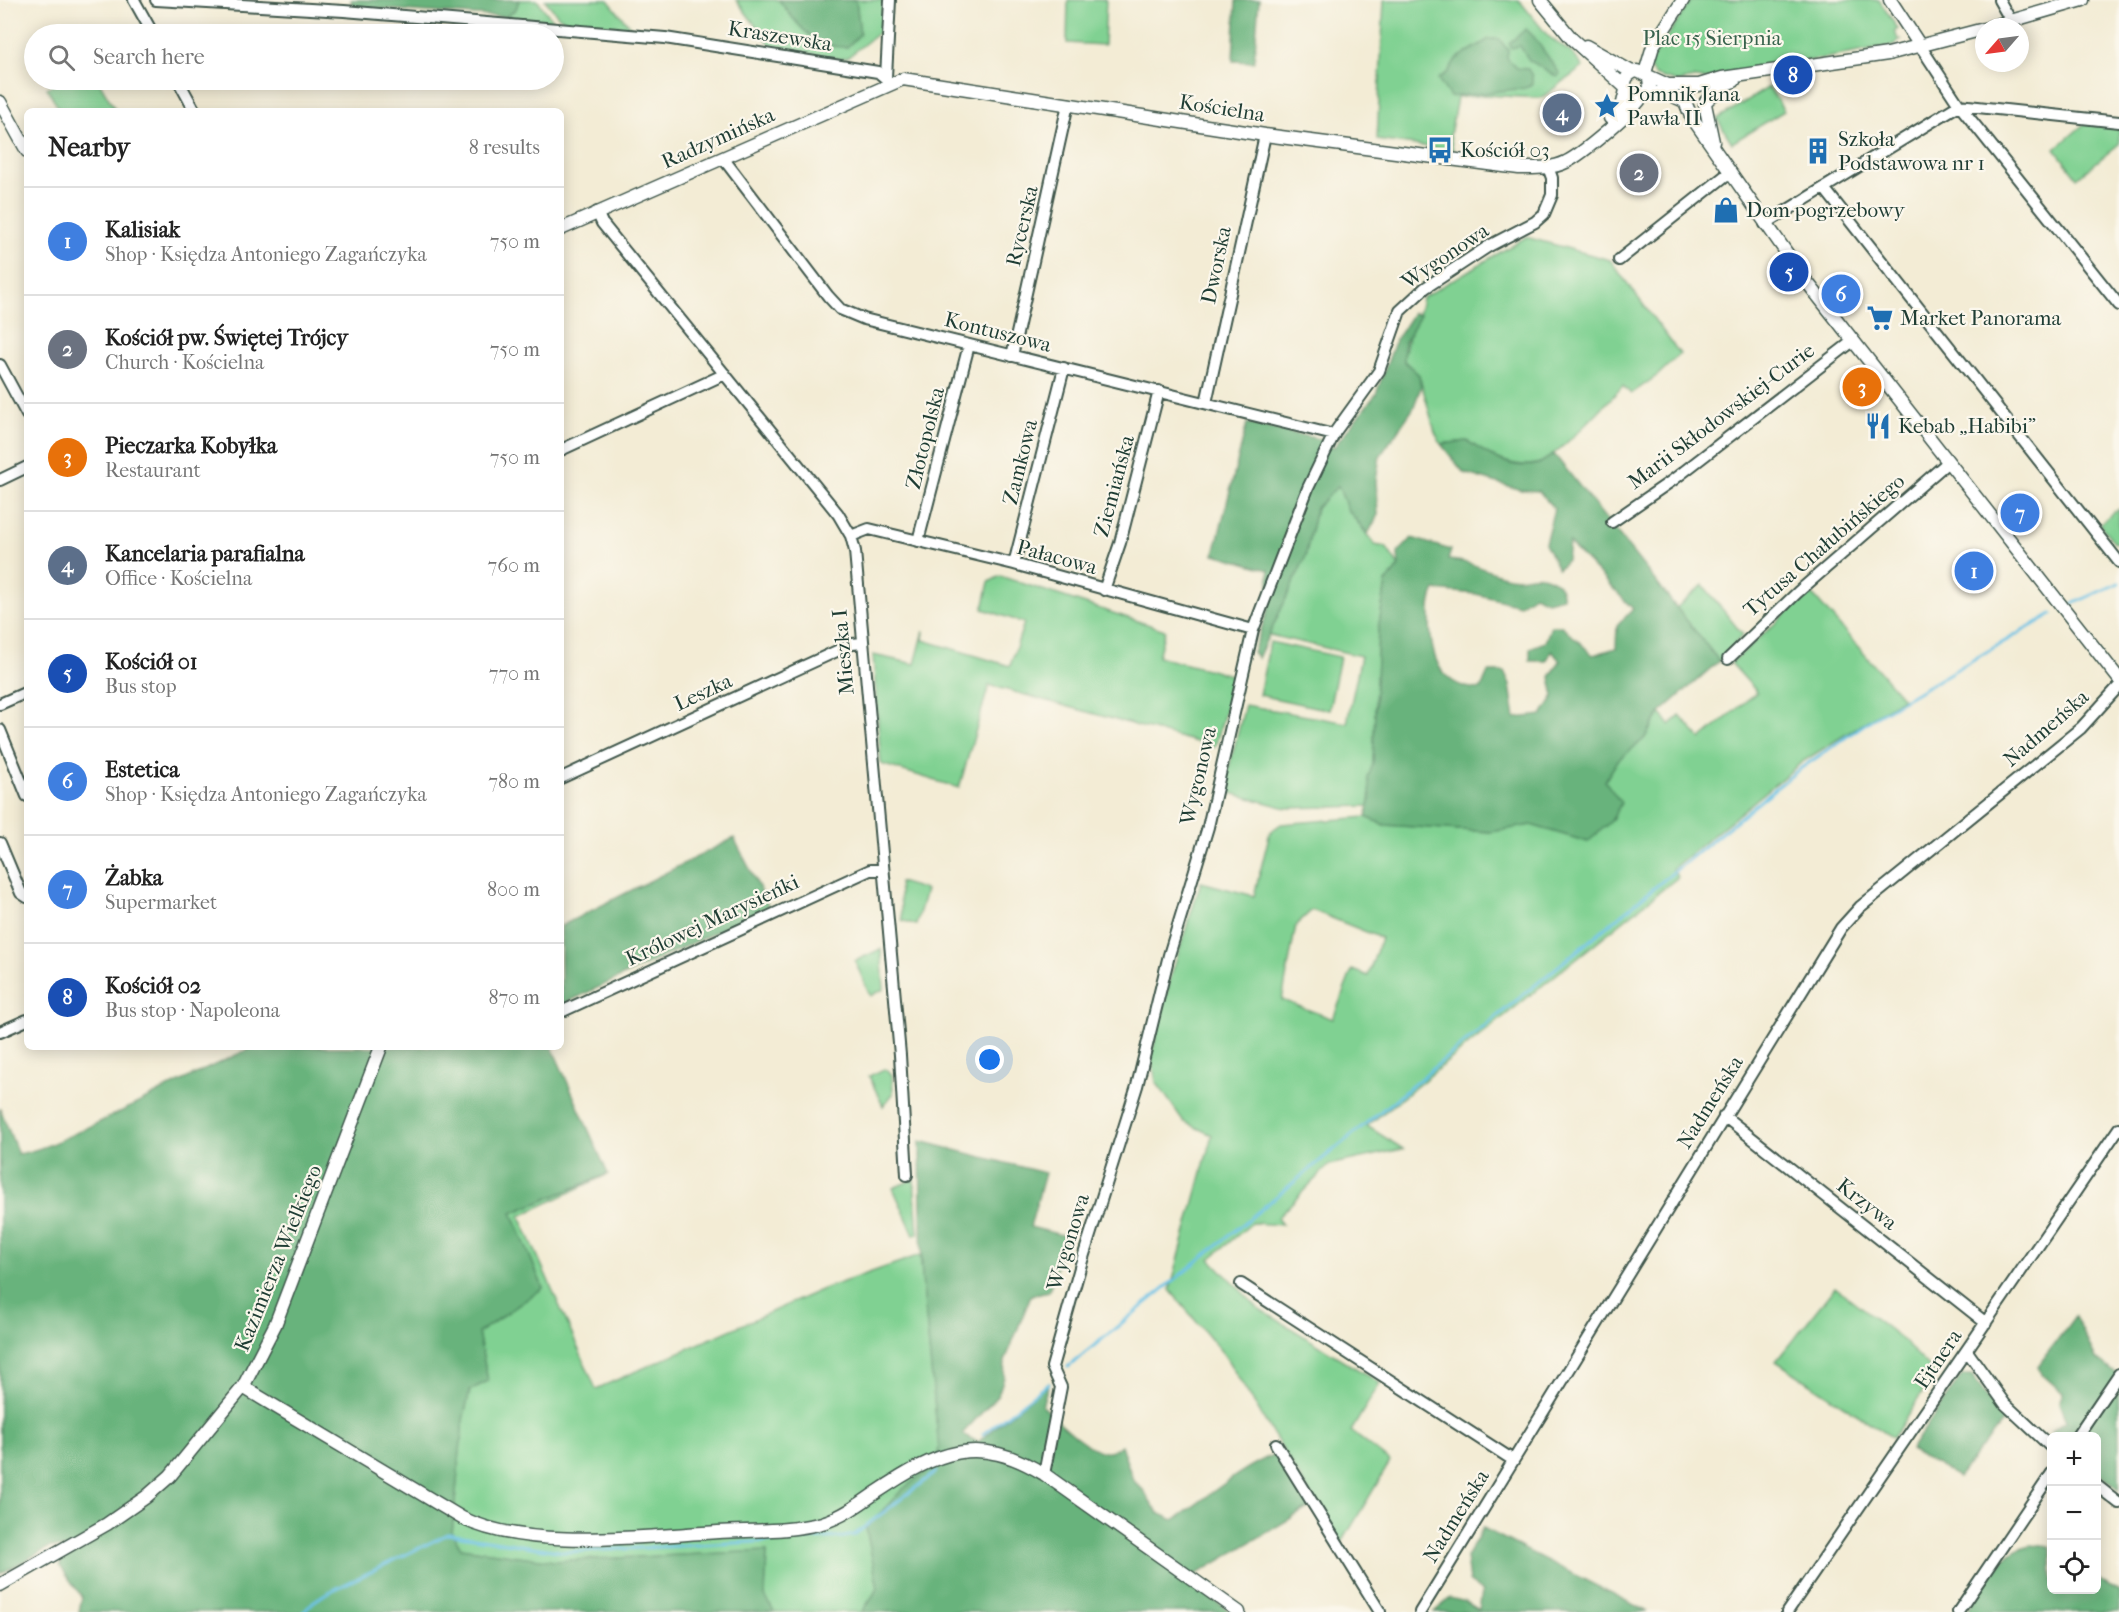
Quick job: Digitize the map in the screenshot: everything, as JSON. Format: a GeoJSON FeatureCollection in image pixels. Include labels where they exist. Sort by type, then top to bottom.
{"type":"FeatureCollection","features":[{"type":"Feature","properties":{"kind":"street"},"geometry":{"type":"LineString","coordinates":[[134,0],[147,24]]}},
{"type":"Feature","properties":{"kind":"street","name":"Kraszewska"},"geometry":{"type":"LineString","coordinates":[[156,0],[207,1],[492,24]]}},
{"type":"Feature","properties":{"kind":"street"},"geometry":{"type":"LineString","coordinates":[[889,80],[890,0]]}},
{"type":"Feature","properties":{"kind":"street"},"geometry":{"type":"LineString","coordinates":[[1540,0],[1572,39],[1634,96],[1667,93],[1698,108],[1725,84],[1752,75]]}},
{"type":"Feature","properties":{"kind":"street"},"geometry":{"type":"LineString","coordinates":[[1645,94],[1650,88],[1641,73],[1645,54],[1653,46],[1683,0]]}},
{"type":"Feature","properties":{"kind":"street"},"geometry":{"type":"LineString","coordinates":[[1890,0],[1959,105],[2119,305]]}},
{"type":"Feature","properties":{"kind":"street"},"geometry":{"type":"LineString","coordinates":[[1999,0],[2009,18]]}},
{"type":"Feature","properties":{"kind":"street"},"geometry":{"type":"LineString","coordinates":[[2021,18],[2083,0]]}},
{"type":"Feature","properties":{"kind":"street","name":"Kraszewska"},"geometry":{"type":"LineString","coordinates":[[564,30],[665,38],[878,72],[889,80]]}},
{"type":"Feature","properties":{"kind":"street"},"geometry":{"type":"LineString","coordinates":[[1975,32],[1922,47],[1722,78],[1695,86],[1684,93],[1686,104],[1697,125],[1765,224],[1852,341],[2119,679]]}},
{"type":"Feature","properties":{"kind":"street"},"geometry":{"type":"LineString","coordinates":[[1572,39],[1668,85],[1695,86],[1706,91],[1705,103],[1709,131],[1719,154]]}},
{"type":"Feature","properties":{"kind":"street"},"geometry":{"type":"LineString","coordinates":[[1550,172],[1622,107],[1626,89],[1625,81],[1641,73]]}},
{"type":"Feature","properties":{"kind":"street","name":"Kościelna"},"geometry":{"type":"LineString","coordinates":[[889,80],[914,80],[1265,135],[1550,172],[1578,154],[1633,108],[1645,94]]}},
{"type":"Feature","properties":{"kind":"street","name":"Radzymińska"},"geometry":{"type":"LineString","coordinates":[[564,228],[723,158],[889,80]]}},
{"type":"Feature","properties":{"kind":"street"},"geometry":{"type":"LineString","coordinates":[[183,90],[193,108]]}},
{"type":"Feature","properties":{"kind":"street"},"geometry":{"type":"LineString","coordinates":[[0,102],[24,146]]}},
{"type":"Feature","properties":{"kind":"street","name":"Rycerska"},"geometry":{"type":"LineString","coordinates":[[1012,356],[1068,104]]}},
{"type":"Feature","properties":{"kind":"street"},"geometry":{"type":"LineString","coordinates":[[1765,224],[1959,105],[2119,122]]}},
{"type":"Feature","properties":{"kind":"street","name":"Dworska"},"geometry":{"type":"LineString","coordinates":[[1206,403],[1265,135]]}},
{"type":"Feature","properties":{"kind":"street","name":"Kontuszowa"},"geometry":{"type":"LineString","coordinates":[[723,158],[812,276],[840,309],[864,319],[1334,435]]}},
{"type":"Feature","properties":{"kind":"street","name":"Wygonowa"},"geometry":{"type":"LineString","coordinates":[[1044,1474],[1061,1387],[1052,1368],[1080,1264],[1137,1086],[1169,956],[1208,827],[1253,630],[1308,488],[1334,435],[1379,371],[1400,311],[1425,288],[1489,246],[1535,222],[1551,203],[1550,172]]}},
{"type":"Feature","properties":{"kind":"street"},"geometry":{"type":"LineString","coordinates":[[1618,260],[1730,172]]}},
{"type":"Feature","properties":{"kind":"street"},"geometry":{"type":"LineString","coordinates":[[1824,188],[2119,562]]}},
{"type":"Feature","properties":{"kind":"street","name":"Mieszka I"},"geometry":{"type":"LineString","coordinates":[[597,212],[602,223],[838,514],[851,536],[855,551],[908,1176]]}},
{"type":"Feature","properties":{"kind":"street","name":"Marii Skłodowskiej-Curie"},"geometry":{"type":"LineString","coordinates":[[1612,522],[1673,480],[1852,341]]}},
{"type":"Feature","properties":{"kind":"street","name":"Złotopolska"},"geometry":{"type":"LineString","coordinates":[[918,541],[969,345]]}},
{"type":"Feature","properties":{"kind":"street"},"geometry":{"type":"LineString","coordinates":[[0,365],[24,409]]}},
{"type":"Feature","properties":{"kind":"street","name":"Zamkowa"},"geometry":{"type":"LineString","coordinates":[[1014,564],[1064,369]]}},
{"type":"Feature","properties":{"kind":"street"},"geometry":{"type":"LineString","coordinates":[[564,449],[725,374]]}},
{"type":"Feature","properties":{"kind":"street","name":"Ziemiańska"},"geometry":{"type":"LineString","coordinates":[[1104,590],[1120,543],[1159,391]]}},
{"type":"Feature","properties":{"kind":"street","name":"Tytusa Chałubińskiego"},"geometry":{"type":"LineString","coordinates":[[1728,659],[1790,599],[1948,462]]}},
{"type":"Feature","properties":{"kind":"street"},"geometry":{"type":"LineString","coordinates":[[0,480],[24,468]]}},
{"type":"Feature","properties":{"kind":"street","name":"Pałacowa"},"geometry":{"type":"LineString","coordinates":[[851,536],[869,529],[1014,564],[1253,630]]}},
{"type":"Feature","properties":{"kind":"street","name":"Leszka"},"geometry":{"type":"LineString","coordinates":[[564,777],[852,644],[862,643]]}},
{"type":"Feature","properties":{"kind":"street","name":"Nadmeńska"},"geometry":{"type":"LineString","coordinates":[[1420,1612],[1832,941],[1850,917],[2081,728],[2119,686]]}},
{"type":"Feature","properties":{"kind":"street"},"geometry":{"type":"LineString","coordinates":[[0,704],[24,693]]}},
{"type":"Feature","properties":{"kind":"street"},"geometry":{"type":"LineString","coordinates":[[0,730],[24,789]]}},
{"type":"Feature","properties":{"kind":"street"},"geometry":{"type":"LineString","coordinates":[[0,843],[21,893],[24,895]]}},
{"type":"Feature","properties":{"kind":"street","name":"Królowej Marysieńki"},"geometry":{"type":"LineString","coordinates":[[564,1010],[784,907],[870,870],[882,870]]}},
{"type":"Feature","properties":{"kind":"street"},"geometry":{"type":"LineString","coordinates":[[0,1032],[24,1021]]}},
{"type":"Feature","properties":{"kind":"street","name":"Kazimierza Wielkiego"},"geometry":{"type":"LineString","coordinates":[[0,1585],[107,1524],[146,1497],[170,1476],[243,1387],[275,1325],[380,1050]]}},
{"type":"Feature","properties":{"kind":"street","name":"Krzywa"},"geometry":{"type":"LineString","coordinates":[[1724,1116],[1986,1323]]}},
{"type":"Feature","properties":{"kind":"street","name":"Ejtnera"},"geometry":{"type":"LineString","coordinates":[[1787,1612],[2119,1128]]}},
{"type":"Feature","properties":{"kind":"street"},"geometry":{"type":"LineString","coordinates":[[1241,1284],[1513,1460]]}},
{"type":"Feature","properties":{"kind":"street"},"geometry":{"type":"LineString","coordinates":[[1966,1351],[2005,1404],[2047,1443]]}},
{"type":"Feature","properties":{"kind":"street"},"geometry":{"type":"LineString","coordinates":[[2080,1432],[2119,1374]]}},
{"type":"Feature","properties":{"kind":"street"},"geometry":{"type":"LineString","coordinates":[[243,1387],[462,1518],[486,1529],[515,1534],[620,1537],[815,1524],[845,1513],[922,1464],[961,1452],[1008,1456],[1044,1474],[1239,1612]]}},
{"type":"Feature","properties":{"kind":"street"},"geometry":{"type":"LineString","coordinates":[[1276,1444],[1380,1612]]}},
{"type":"Feature","properties":{"kind":"street"},"geometry":{"type":"LineString","coordinates":[[1958,1612],[2047,1480]]}},
{"type":"Feature","properties":{"kind":"street"},"geometry":{"type":"LineString","coordinates":[[2098,1486],[2119,1503]]}},
{"type":"Feature","properties":{"kind":"green space"},"geometry":{"type":"Polygon","coordinates":[[[351,0],[519,0],[516,9],[506,17],[352,7],[351,0]]]}},
{"type":"Feature","properties":{"kind":"green space"},"geometry":{"type":"Polygon","coordinates":[[[519,0],[537,0],[554,22],[506,17],[516,9],[519,0]]]}},
{"type":"Feature","properties":{"kind":"green space"},"geometry":{"type":"Polygon","coordinates":[[[545,0],[608,0],[631,28],[566,21],[559,17],[545,0]]]}},
{"type":"Feature","properties":{"kind":"green space"},"geometry":{"type":"Polygon","coordinates":[[[736,0],[779,0],[807,33],[825,44],[847,47],[860,34],[856,0],[883,0],[882,30],[848,57],[840,59],[773,48],[736,0]]]}},
{"type":"Feature","properties":{"kind":"green space"},"geometry":{"type":"Polygon","coordinates":[[[779,0],[856,0],[860,34],[847,47],[825,44],[807,33],[779,0]]]}},
{"type":"Feature","properties":{"kind":"green space"},"geometry":{"type":"Polygon","coordinates":[[[1068,0],[1106,0],[1104,45],[1067,43],[1068,0]]]}},
{"type":"Feature","properties":{"kind":"green space"},"geometry":{"type":"Polygon","coordinates":[[[1236,0],[1259,0],[1254,62],[1233,61],[1236,0]]]}},
{"type":"Feature","properties":{"kind":"green space"},"geometry":{"type":"Polygon","coordinates":[[[1384,0],[1519,0],[1548,36],[1573,54],[1583,67],[1541,98],[1484,95],[1457,98],[1450,135],[1453,150],[1377,140],[1384,0]]]}},
{"type":"Feature","properties":{"kind":"green space","name":"Plac 15 Sierpnia"},"geometry":{"type":"Polygon","coordinates":[[[1692,0],[1879,0],[1898,29],[1895,31],[1898,40],[1902,39],[1893,46],[1705,79],[1694,78],[1677,82],[1654,75],[1650,68],[1653,57],[1692,0]]]}},
{"type":"Feature","properties":{"kind":"green space"},"geometry":{"type":"Polygon","coordinates":[[[1526,29],[1560,74],[1557,77],[1529,60],[1520,46],[1511,48],[1509,43],[1526,29]]]}},
{"type":"Feature","properties":{"kind":"green space"},"geometry":{"type":"Polygon","coordinates":[[[1489,39],[1499,39],[1508,50],[1507,58],[1517,68],[1528,69],[1532,76],[1532,84],[1525,88],[1450,97],[1438,79],[1448,72],[1456,59],[1489,39]]]}},
{"type":"Feature","properties":{"kind":"green space"},"geometry":{"type":"Polygon","coordinates":[[[1769,87],[1784,111],[1732,143],[1717,119],[1769,87]]]}},
{"type":"Feature","properties":{"kind":"green space"},"geometry":{"type":"Polygon","coordinates":[[[48,90],[104,90],[114,108],[58,108],[48,90]]]}},
{"type":"Feature","properties":{"kind":"green space"},"geometry":{"type":"Polygon","coordinates":[[[2084,124],[2119,128],[2119,144],[2077,178],[2055,149],[2084,124]]]}},
{"type":"Feature","properties":{"kind":"green space"},"geometry":{"type":"Polygon","coordinates":[[[1526,237],[1610,260],[1680,354],[1658,375],[1631,394],[1623,386],[1581,430],[1555,452],[1545,460],[1526,465],[1499,459],[1467,441],[1441,444],[1435,432],[1419,375],[1404,361],[1406,345],[1422,298],[1526,237]]]}},
{"type":"Feature","properties":{"kind":"green space"},"geometry":{"type":"Polygon","coordinates":[[[1413,313],[1420,315],[1404,344],[1404,361],[1419,375],[1421,387],[1413,409],[1380,456],[1376,481],[1378,515],[1368,534],[1348,510],[1338,486],[1316,508],[1305,558],[1258,658],[1253,652],[1269,607],[1269,570],[1214,554],[1247,423],[1324,440],[1333,448],[1376,394],[1396,339],[1413,313]]]}},
{"type":"Feature","properties":{"kind":"green space"},"geometry":{"type":"Polygon","coordinates":[[[1467,441],[1500,460],[1519,465],[1538,464],[1554,454],[1719,661],[1660,713],[1644,739],[1618,760],[1605,781],[1621,803],[1611,821],[1588,842],[1531,825],[1491,832],[1385,825],[1366,817],[1371,798],[1368,777],[1373,764],[1378,630],[1386,583],[1399,566],[1398,553],[1412,538],[1451,550],[1448,560],[1465,562],[1509,577],[1543,576],[1559,584],[1563,597],[1547,601],[1534,595],[1519,605],[1476,594],[1435,590],[1432,598],[1431,636],[1436,659],[1441,669],[1456,683],[1481,689],[1488,672],[1504,672],[1510,685],[1515,718],[1542,715],[1554,696],[1550,677],[1560,661],[1552,651],[1546,661],[1530,661],[1530,648],[1545,642],[1551,626],[1562,626],[1593,655],[1616,648],[1617,626],[1633,609],[1569,543],[1567,560],[1558,569],[1545,543],[1554,509],[1539,491],[1521,490],[1464,473],[1441,444],[1467,441]]]}},
{"type":"Feature","properties":{"kind":"green space"},"geometry":{"type":"Polygon","coordinates":[[[1338,485],[1348,510],[1375,545],[1386,547],[1399,566],[1386,583],[1378,630],[1370,801],[1369,806],[1286,808],[1223,791],[1245,705],[1347,723],[1361,656],[1269,635],[1305,558],[1316,508],[1338,485]]]}},
{"type":"Feature","properties":{"kind":"green space"},"geometry":{"type":"Polygon","coordinates":[[[2119,508],[2119,540],[2115,543],[2099,524],[2119,508]]]}},
{"type":"Feature","properties":{"kind":"green space"},"geometry":{"type":"Polygon","coordinates":[[[1000,576],[1165,630],[1158,657],[1235,676],[1215,747],[989,685],[959,788],[881,764],[873,655],[915,664],[924,631],[923,640],[1010,666],[1024,623],[983,609],[989,582],[1000,576]]]}},
{"type":"Feature","properties":{"kind":"green space"},"geometry":{"type":"Polygon","coordinates":[[[1703,585],[1743,635],[1719,661],[1676,608],[1703,585]]]}},
{"type":"Feature","properties":{"kind":"green space"},"geometry":{"type":"Polygon","coordinates":[[[1810,592],[1903,698],[1802,762],[1672,869],[1678,877],[1367,1126],[1403,1149],[1329,1165],[1277,1218],[1282,1225],[1252,1223],[1210,1259],[1258,1308],[1380,1383],[1351,1431],[1390,1462],[1341,1544],[1225,1356],[1170,1290],[1212,1135],[1184,1122],[1156,1082],[1151,1057],[1171,976],[1201,882],[1254,896],[1270,832],[1281,824],[1366,817],[1385,825],[1491,832],[1531,825],[1588,842],[1604,781],[1618,760],[1644,739],[1660,713],[1670,725],[1680,716],[1701,739],[1757,692],[1731,663],[1810,592]],[[1312,910],[1296,925],[1282,1000],[1333,1019],[1352,970],[1368,976],[1381,938],[1312,910]]]}},
{"type":"Feature","properties":{"kind":"green space"},"geometry":{"type":"Polygon","coordinates":[[[1270,642],[1340,657],[1329,710],[1259,695],[1270,642]]]}},
{"type":"Feature","properties":{"kind":"green space"},"geometry":{"type":"Polygon","coordinates":[[[734,838],[769,907],[564,1004],[564,924],[734,838]]]}},
{"type":"Feature","properties":{"kind":"green space"},"geometry":{"type":"Polygon","coordinates":[[[899,882],[926,890],[916,925],[902,920],[899,882]]]}},
{"type":"Feature","properties":{"kind":"green space"},"geometry":{"type":"Polygon","coordinates":[[[881,949],[884,989],[870,996],[855,961],[881,949]]]}},
{"type":"Feature","properties":{"kind":"green space"},"geometry":{"type":"Polygon","coordinates":[[[247,1050],[553,1050],[608,1174],[512,1213],[543,1288],[478,1333],[488,1381],[470,1390],[463,1420],[452,1533],[461,1548],[554,1561],[767,1551],[765,1596],[774,1612],[79,1612],[82,1597],[60,1566],[66,1548],[50,1547],[0,1574],[0,1108],[18,1154],[36,1150],[87,1128],[247,1050]]]}},
{"type":"Feature","properties":{"kind":"green space"},"geometry":{"type":"Polygon","coordinates":[[[884,1069],[892,1074],[893,1094],[883,1106],[869,1076],[884,1069]]]}},
{"type":"Feature","properties":{"kind":"green space"},"geometry":{"type":"Polygon","coordinates":[[[920,1141],[1045,1173],[1030,1227],[1066,1236],[1049,1291],[1031,1295],[1005,1361],[1004,1377],[998,1395],[962,1434],[978,1442],[1049,1383],[1042,1405],[1054,1418],[1088,1445],[1109,1452],[1121,1445],[1133,1480],[1143,1490],[1158,1513],[1174,1520],[1237,1475],[1276,1454],[1310,1507],[1185,1581],[1231,1612],[862,1612],[878,1588],[866,1528],[903,1489],[934,1465],[939,1449],[922,1278],[920,1141]]]}},
{"type":"Feature","properties":{"kind":"green space"},"geometry":{"type":"Polygon","coordinates":[[[608,1174],[520,1216],[596,1389],[823,1289],[920,1255],[939,1449],[934,1465],[903,1489],[866,1528],[878,1588],[862,1612],[774,1612],[765,1596],[767,1551],[554,1561],[461,1548],[452,1533],[463,1420],[470,1390],[488,1381],[478,1333],[543,1288],[512,1213],[608,1174]]]}},
{"type":"Feature","properties":{"kind":"green space"},"geometry":{"type":"Polygon","coordinates":[[[914,1179],[918,1234],[914,1235],[893,1188],[914,1179]]]}},
{"type":"Feature","properties":{"kind":"green space"},"geometry":{"type":"Polygon","coordinates":[[[1835,1287],[1903,1340],[1935,1373],[1893,1438],[1776,1361],[1835,1287]]]}},
{"type":"Feature","properties":{"kind":"green space"},"geometry":{"type":"Polygon","coordinates":[[[2075,1316],[2096,1358],[2118,1375],[2119,1490],[2101,1474],[2101,1432],[2051,1432],[2066,1421],[2059,1403],[2063,1393],[2043,1375],[2038,1366],[2075,1316]]]}},
{"type":"Feature","properties":{"kind":"green space"},"geometry":{"type":"Polygon","coordinates":[[[1962,1375],[1972,1375],[1990,1401],[2006,1417],[1958,1477],[1910,1450],[1962,1375]]]}},
{"type":"Feature","properties":{"kind":"green space"},"geometry":{"type":"Polygon","coordinates":[[[1483,1528],[1648,1612],[1434,1612],[1450,1598],[1466,1602],[1479,1610],[1482,1592],[1469,1581],[1466,1557],[1483,1528]]]}},
{"type":"Feature","properties":{"kind":"green space"},"geometry":{"type":"Polygon","coordinates":[[[2031,1545],[2047,1547],[2047,1594],[2101,1594],[2101,1580],[2119,1591],[2119,1612],[1966,1612],[1993,1571],[2010,1554],[2031,1545]]]}},
{"type":"Feature","properties":{"kind":"waterway"},"geometry":{"type":"LineString","coordinates":[[2072,604],[2119,583]]}},
{"type":"Feature","properties":{"kind":"waterway"},"geometry":{"type":"LineString","coordinates":[[1068,1367],[1797,771],[1878,715],[2052,614]]}},
{"type":"Feature","properties":{"kind":"waterway"},"geometry":{"type":"LineString","coordinates":[[983,1434],[1049,1383]]}},
{"type":"Feature","properties":{"kind":"waterway"},"geometry":{"type":"LineString","coordinates":[[304,1612],[325,1594],[448,1534],[565,1552],[844,1537],[854,1535],[936,1472]]}},
{"type":"Feature","properties":{"kind":"place","name":"Kościół 02"},"geometry":{"type":"Point","coordinates":[1793,75]}},
{"type":"Feature","properties":{"kind":"place","name":"Pomnik Jana Pawła II"},"geometry":{"type":"Point","coordinates":[1607,106]}},
{"type":"Feature","properties":{"kind":"place","name":"Kancelaria parafialna"},"geometry":{"type":"Point","coordinates":[1562,113]}},
{"type":"Feature","properties":{"kind":"place","name":"Kościół 03"},"geometry":{"type":"Point","coordinates":[1440,150]}},
{"type":"Feature","properties":{"kind":"place","name":"Szkoła Podstawowa nr 1"},"geometry":{"type":"Point","coordinates":[1818,151]}},
{"type":"Feature","properties":{"kind":"place","name":"Kościół pw. Świętej Trójcy"},"geometry":{"type":"Point","coordinates":[1639,173]}},
{"type":"Feature","properties":{"kind":"place","name":"Dom pogrzebowy"},"geometry":{"type":"Point","coordinates":[1726,210]}},
{"type":"Feature","properties":{"kind":"place","name":"Kościół 01"},"geometry":{"type":"Point","coordinates":[1789,272]}},
{"type":"Feature","properties":{"kind":"place","name":"Estetica"},"geometry":{"type":"Point","coordinates":[1841,294]}},
{"type":"Feature","properties":{"kind":"place","name":"Market Panorama"},"geometry":{"type":"Point","coordinates":[1880,318]}},
{"type":"Feature","properties":{"kind":"place","name":"Pieczarka Kobyłka"},"geometry":{"type":"Point","coordinates":[1862,387]}},
{"type":"Feature","properties":{"kind":"place","name":"Kebab „Habibi”"},"geometry":{"type":"Point","coordinates":[1878,426]}},
{"type":"Feature","properties":{"kind":"place","name":"Żabka"},"geometry":{"type":"Point","coordinates":[2020,513]}},
{"type":"Feature","properties":{"kind":"place","name":"Kalisiak"},"geometry":{"type":"Point","coordinates":[1974,571]}}]}
